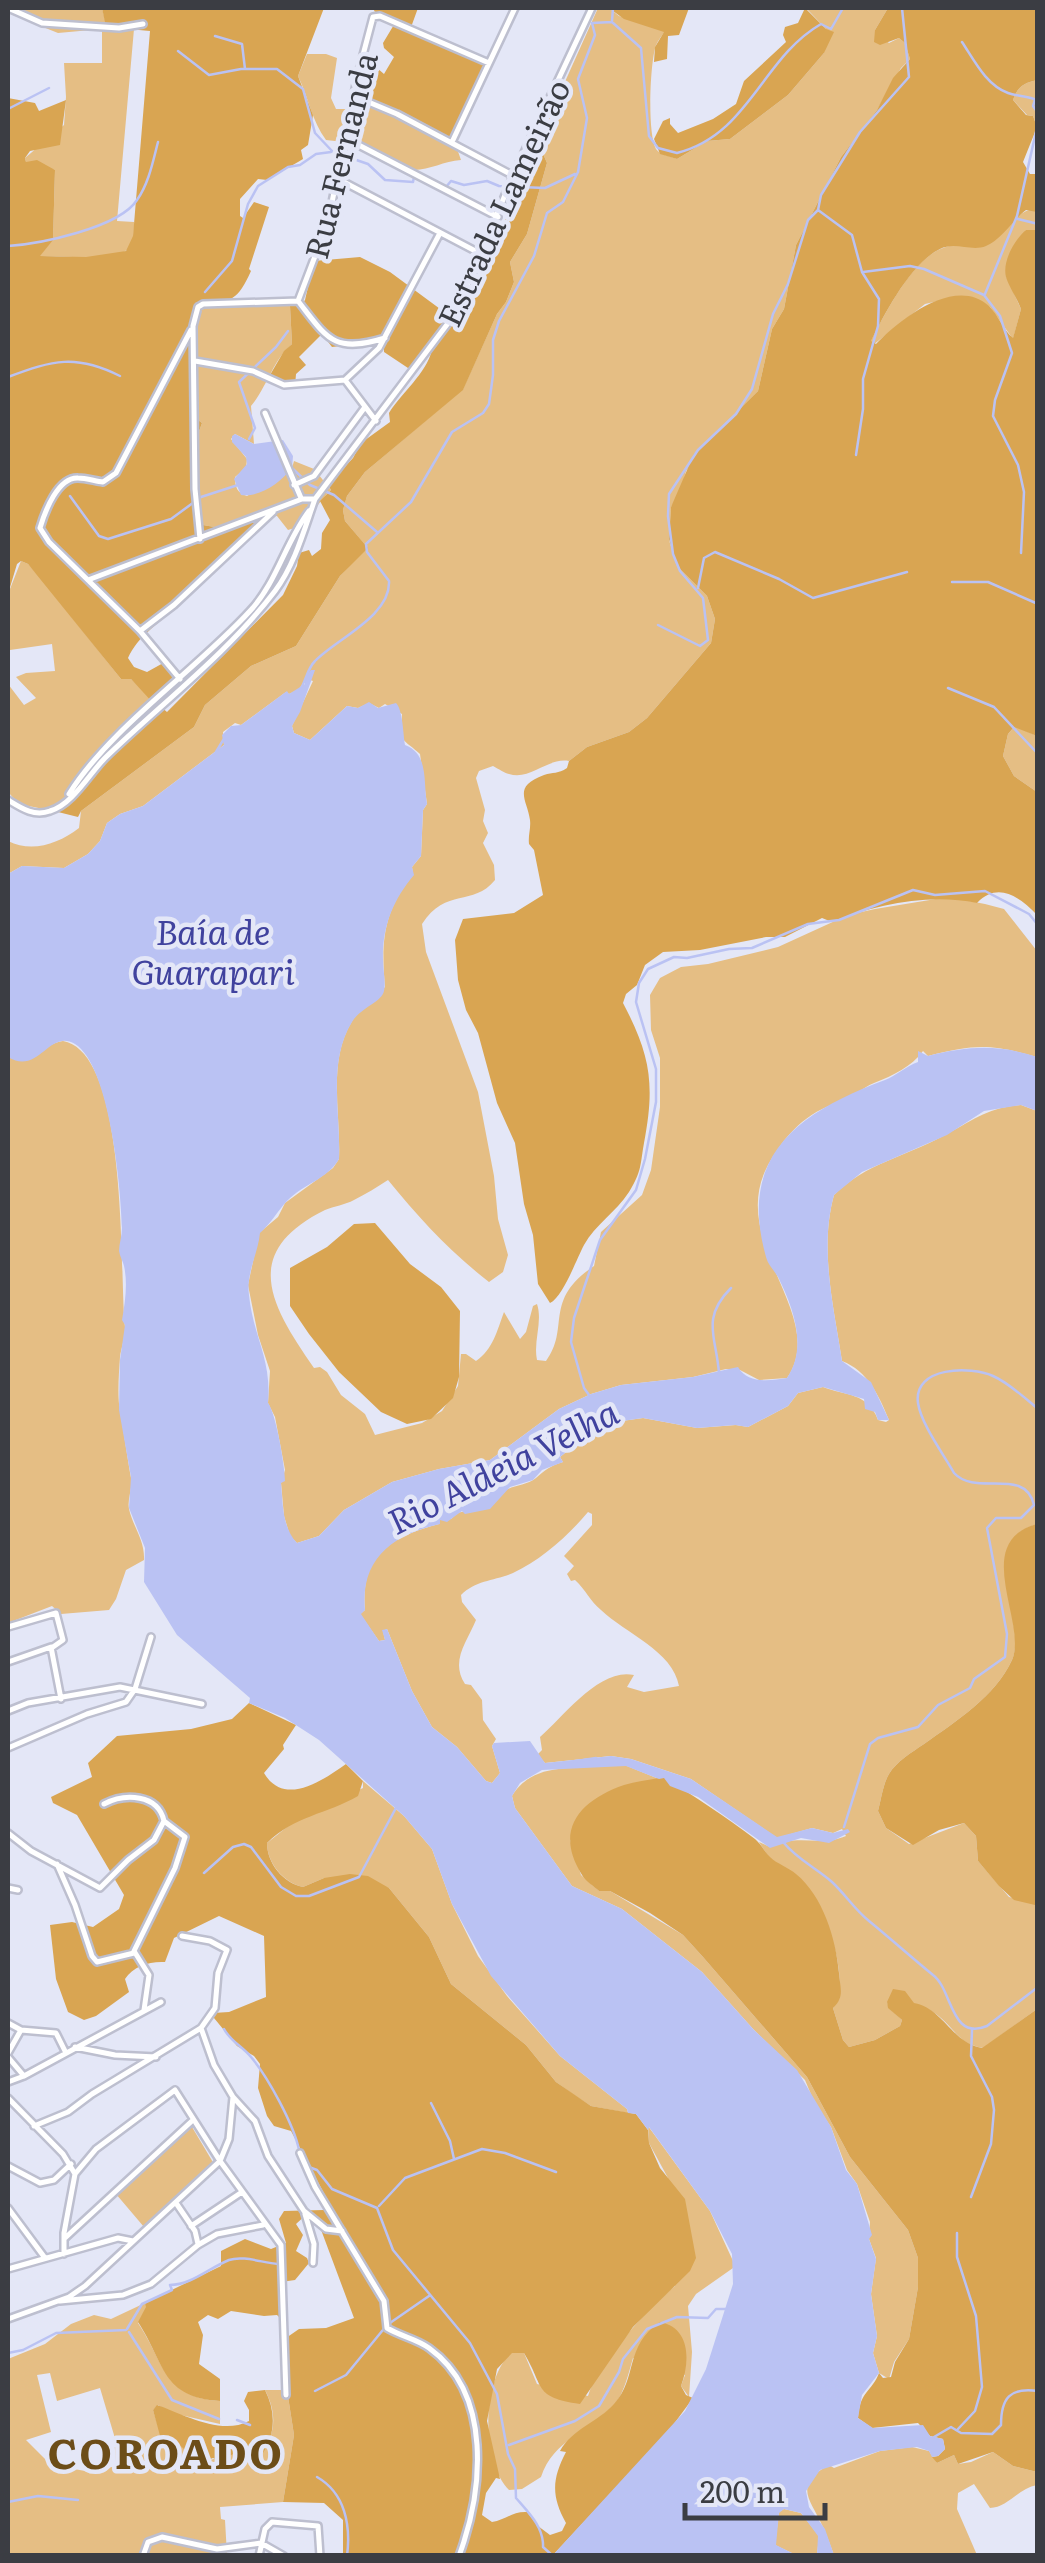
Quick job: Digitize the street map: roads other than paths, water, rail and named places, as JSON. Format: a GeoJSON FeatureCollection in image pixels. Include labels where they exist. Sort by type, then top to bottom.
{"type":"FeatureCollection","features":[{"type":"Feature","properties":{"kind":"street"},"geometry":{"type":"LineString","coordinates":[[8,8],[42,22],[119,28],[142,24]]}},
{"type":"Feature","properties":{"kind":"street"},"geometry":{"type":"LineString","coordinates":[[371,8],[374,17],[489,63]]}},
{"type":"Feature","properties":{"kind":"street"},"geometry":{"type":"LineString","coordinates":[[452,142],[515,8]]}},
{"type":"Feature","properties":{"kind":"street","name":"Estrada Lameirão"},"geometry":{"type":"LineString","coordinates":[[66,801],[100,763],[236,636],[270,596],[289,566],[314,502],[455,314],[513,176],[592,8]]}},
{"type":"Feature","properties":{"kind":"street","name":"Rua Fernanda"},"geometry":{"type":"LineString","coordinates":[[192,326],[198,307],[203,304],[298,301],[328,222],[374,17]]}},
{"type":"Feature","properties":{"kind":"street"},"geometry":{"type":"LineString","coordinates":[[354,96],[513,176]]}},
{"type":"Feature","properties":{"kind":"street"},"geometry":{"type":"LineString","coordinates":[[348,139],[498,217]]}},
{"type":"Feature","properties":{"kind":"street"},"geometry":{"type":"LineString","coordinates":[[337,179],[482,254]]}},
{"type":"Feature","properties":{"kind":"street"},"geometry":{"type":"LineString","coordinates":[[195,362],[253,371],[284,385],[345,380],[377,352],[440,233]]}},
{"type":"Feature","properties":{"kind":"street"},"geometry":{"type":"LineString","coordinates":[[298,301],[326,336],[337,343],[385,338]]}},
{"type":"Feature","properties":{"kind":"street"},"geometry":{"type":"LineString","coordinates":[[192,326],[195,489],[200,539]]}},
{"type":"Feature","properties":{"kind":"street"},"geometry":{"type":"LineString","coordinates":[[180,679],[140,631],[40,530],[54,496],[70,480],[103,482],[116,473],[181,354],[192,326]]}},
{"type":"Feature","properties":{"kind":"street"},"geometry":{"type":"LineString","coordinates":[[345,380],[376,421]]}},
{"type":"Feature","properties":{"kind":"street"},"geometry":{"type":"LineString","coordinates":[[294,485],[314,476],[366,407]]}},
{"type":"Feature","properties":{"kind":"street"},"geometry":{"type":"LineString","coordinates":[[265,413],[302,499]]}},
{"type":"Feature","properties":{"kind":"street"},"geometry":{"type":"LineString","coordinates":[[8,800],[36,813],[53,810],[66,801],[78,780],[112,742],[264,594],[314,502],[302,499],[88,580]]}},
{"type":"Feature","properties":{"kind":"street"},"geometry":{"type":"LineString","coordinates":[[140,631],[174,605],[275,510]]}},
{"type":"Feature","properties":{"kind":"street"},"geometry":{"type":"LineString","coordinates":[[8,1627],[56,1613],[62,1640],[52,1648]]}},
{"type":"Feature","properties":{"kind":"street"},"geometry":{"type":"LineString","coordinates":[[8,1748],[87,1714],[123,1704],[135,1689],[152,1637]]}},
{"type":"Feature","properties":{"kind":"street"},"geometry":{"type":"LineString","coordinates":[[8,1662],[46,1646],[52,1648]]}},
{"type":"Feature","properties":{"kind":"street"},"geometry":{"type":"LineString","coordinates":[[52,1648],[61,1698]]}},
{"type":"Feature","properties":{"kind":"street"},"geometry":{"type":"LineString","coordinates":[[8,1711],[28,1703],[114,1688],[202,1704]]}},
{"type":"Feature","properties":{"kind":"street"},"geometry":{"type":"LineString","coordinates":[[104,1804],[121,1797],[148,1800],[185,1839],[134,1953]]}},
{"type":"Feature","properties":{"kind":"street"},"geometry":{"type":"LineString","coordinates":[[8,1833],[32,1852],[100,1888],[154,1840],[164,1821]]}},
{"type":"Feature","properties":{"kind":"street"},"geometry":{"type":"LineString","coordinates":[[55,1862],[97,1962],[134,1953]]}},
{"type":"Feature","properties":{"kind":"street"},"geometry":{"type":"LineString","coordinates":[[8,1888],[18,1890]]}},
{"type":"Feature","properties":{"kind":"street"},"geometry":{"type":"LineString","coordinates":[[34,2126],[68,2112],[201,2028],[215,2008],[218,1970],[228,1951],[218,1943],[182,1936]]}},
{"type":"Feature","properties":{"kind":"street"},"geometry":{"type":"LineString","coordinates":[[134,1953],[149,1975],[144,2010]]}},
{"type":"Feature","properties":{"kind":"street"},"geometry":{"type":"LineString","coordinates":[[8,2082],[160,2002]]}},
{"type":"Feature","properties":{"kind":"street"},"geometry":{"type":"LineString","coordinates":[[8,2024],[21,2030],[56,2034],[66,2052]]}},
{"type":"Feature","properties":{"kind":"street"},"geometry":{"type":"LineString","coordinates":[[201,2028],[232,2097],[255,2122],[268,2156],[304,2211],[314,2244],[313,2263]]}},
{"type":"Feature","properties":{"kind":"street"},"geometry":{"type":"LineString","coordinates":[[21,2030],[8,2055],[24,2076]]}},
{"type":"Feature","properties":{"kind":"street"},"geometry":{"type":"LineString","coordinates":[[75,2047],[157,2058]]}},
{"type":"Feature","properties":{"kind":"street"},"geometry":{"type":"LineString","coordinates":[[64,2254],[75,2174],[96,2149],[175,2090],[220,2162],[282,2245],[286,2395]]}},
{"type":"Feature","properties":{"kind":"street"},"geometry":{"type":"LineString","coordinates":[[8,2319],[57,2301],[84,2286],[220,2162],[229,2139],[232,2097]]}},
{"type":"Feature","properties":{"kind":"street"},"geometry":{"type":"LineString","coordinates":[[8,2098],[75,2174]]}},
{"type":"Feature","properties":{"kind":"street"},"geometry":{"type":"LineString","coordinates":[[63,2240],[193,2120]]}},
{"type":"Feature","properties":{"kind":"street"},"geometry":{"type":"LineString","coordinates":[[300,2154],[315,2187],[384,2301],[387,2328],[434,2352],[468,2396],[478,2464],[474,2504],[459,2556]]}},
{"type":"Feature","properties":{"kind":"street"},"geometry":{"type":"LineString","coordinates":[[8,2166],[40,2183],[54,2180],[70,2164]]}},
{"type":"Feature","properties":{"kind":"street"},"geometry":{"type":"LineString","coordinates":[[191,2226],[242,2192]]}},
{"type":"Feature","properties":{"kind":"street"},"geometry":{"type":"LineString","coordinates":[[176,2203],[198,2245]]}},
{"type":"Feature","properties":{"kind":"street"},"geometry":{"type":"LineString","coordinates":[[8,2208],[45,2258]]}},
{"type":"Feature","properties":{"kind":"street"},"geometry":{"type":"LineString","coordinates":[[304,2211],[326,2229],[343,2232]]}},
{"type":"Feature","properties":{"kind":"street"},"geometry":{"type":"LineString","coordinates":[[57,2301],[123,2296],[151,2284],[198,2245],[230,2230],[264,2224]]}},
{"type":"Feature","properties":{"kind":"street"},"geometry":{"type":"LineString","coordinates":[[8,2269],[118,2238],[133,2241]]}},
{"type":"Feature","properties":{"kind":"street"},"geometry":{"type":"LineString","coordinates":[[260,2556],[267,2524],[279,2522],[318,2526],[320,2556]]}},
{"type":"Feature","properties":{"kind":"street"},"geometry":{"type":"LineString","coordinates":[[143,2556],[148,2542],[162,2537],[217,2549],[261,2543],[284,2556]]}},
{"type":"Feature","properties":{"kind":"water"},"geometry":{"type":"Polygon","coordinates":[[[235,434],[254,444],[283,440],[293,456],[292,468],[270,488],[241,495],[234,479],[247,464],[246,457],[232,442],[235,434]]]}},
{"type":"Feature","properties":{"kind":"water","name":"Baía de Guarapari"},"geometry":{"type":"Polygon","coordinates":[[[311,670],[315,670],[292,726],[294,733],[310,740],[347,706],[358,708],[369,702],[378,708],[396,703],[405,745],[413,749],[421,762],[427,804],[423,810],[421,856],[412,867],[414,875],[400,894],[387,925],[384,991],[352,1022],[340,1054],[339,1159],[328,1172],[287,1201],[260,1233],[249,1279],[251,1310],[267,1373],[268,1403],[283,1464],[284,1515],[297,1543],[319,1536],[344,1510],[392,1482],[490,1460],[559,1409],[591,1394],[621,1385],[693,1377],[738,1367],[753,1379],[787,1378],[797,1353],[796,1327],[784,1289],[767,1260],[759,1221],[760,1191],[768,1165],[782,1142],[826,1107],[918,1062],[918,1051],[928,1056],[970,1048],[996,1048],[1037,1057],[1037,1111],[1021,1105],[984,1111],[947,1135],[862,1172],[834,1195],[828,1257],[842,1361],[871,1382],[889,1420],[878,1420],[875,1412],[865,1409],[864,1399],[823,1387],[798,1393],[788,1406],[748,1427],[697,1428],[643,1418],[601,1424],[560,1457],[563,1462],[542,1470],[533,1480],[510,1487],[490,1509],[465,1514],[462,1511],[447,1522],[440,1520],[440,1524],[394,1542],[374,1563],[368,1576],[365,1610],[361,1614],[379,1641],[385,1640],[382,1630],[387,1629],[412,1691],[432,1727],[457,1747],[486,1781],[492,1783],[500,1773],[494,1743],[530,1741],[545,1763],[611,1756],[691,1779],[777,1837],[812,1828],[850,1832],[829,1843],[801,1838],[770,1848],[698,1797],[670,1786],[664,1778],[626,1766],[542,1770],[520,1783],[512,1796],[515,1808],[572,1886],[622,1909],[702,1972],[754,2030],[797,2070],[831,2127],[846,2170],[857,2184],[876,2259],[871,2294],[877,2336],[873,2353],[879,2373],[862,2395],[858,2418],[873,2428],[923,2425],[930,2436],[943,2439],[945,2449],[932,2457],[929,2451],[917,2447],[880,2451],[820,2470],[806,2491],[809,2507],[825,2529],[834,2555],[817,2555],[818,2536],[801,2513],[784,2509],[779,2513],[776,2545],[796,2555],[553,2555],[685,2411],[706,2369],[733,2284],[732,2254],[710,2211],[649,2127],[648,2130],[636,2114],[628,2113],[560,2056],[491,1976],[452,1904],[432,1849],[404,1816],[319,1740],[285,1718],[249,1703],[250,1698],[177,1635],[144,1582],[145,1548],[129,1508],[131,1477],[119,1410],[126,1279],[119,1251],[121,1210],[111,1130],[97,1077],[75,1044],[58,1042],[28,1061],[8,1057],[8,874],[22,866],[64,868],[88,854],[100,841],[107,823],[143,806],[224,745],[222,735],[231,726],[241,725],[287,691],[289,694],[305,684],[311,670]]]}},
{"type":"Feature","properties":{"kind":"waterway"},"geometry":{"type":"LineString","coordinates":[[612,21],[613,8]]}},
{"type":"Feature","properties":{"kind":"waterway"},"geometry":{"type":"LineString","coordinates":[[300,690],[315,661],[372,616],[387,594],[389,581],[367,552],[366,544],[411,502],[452,432],[483,413],[489,404],[493,340],[499,321],[534,256],[547,213],[563,202],[578,172],[587,118],[578,79],[595,35],[592,23],[612,22],[641,48],[649,136],[658,148],[677,153],[722,130],[784,56],[821,24],[831,29],[843,8]]}},
{"type":"Feature","properties":{"kind":"waterway"},"geometry":{"type":"LineString","coordinates":[[658,625],[700,646],[708,640],[703,598],[680,571],[673,554],[669,494],[698,450],[736,414],[752,389],[773,314],[788,284],[808,220],[818,210],[821,195],[860,132],[909,77],[902,8]]}},
{"type":"Feature","properties":{"kind":"waterway"},"geometry":{"type":"LineString","coordinates":[[215,36],[242,44],[245,69]]}},
{"type":"Feature","properties":{"kind":"waterway"},"geometry":{"type":"LineString","coordinates":[[962,42],[993,84],[1008,93],[1034,99]]}},
{"type":"Feature","properties":{"kind":"waterway"},"geometry":{"type":"LineString","coordinates":[[178,51],[209,75],[241,69],[277,69],[303,89],[315,133],[333,152],[368,164],[385,180],[413,182],[414,177],[418,178]]}},
{"type":"Feature","properties":{"kind":"waterway"},"geometry":{"type":"LineString","coordinates":[[8,109],[49,88]]}},
{"type":"Feature","properties":{"kind":"waterway"},"geometry":{"type":"LineString","coordinates":[[1035,100],[1033,106],[1038,113]]}},
{"type":"Feature","properties":{"kind":"waterway"},"geometry":{"type":"LineString","coordinates":[[985,294],[1017,216],[1038,123]]}},
{"type":"Feature","properties":{"kind":"waterway"},"geometry":{"type":"LineString","coordinates":[[8,246],[77,233],[128,210],[145,186],[158,142]]}},
{"type":"Feature","properties":{"kind":"waterway"},"geometry":{"type":"LineString","coordinates":[[205,292],[232,261],[248,204],[258,186],[288,167],[300,165],[316,154],[331,152]]}},
{"type":"Feature","properties":{"kind":"waterway"},"geometry":{"type":"LineString","coordinates":[[446,187],[451,181],[464,185],[487,181],[499,186],[545,188],[575,174]]}},
{"type":"Feature","properties":{"kind":"waterway"},"geometry":{"type":"LineString","coordinates":[[818,210],[852,235],[862,272],[879,299],[878,326],[863,379],[856,455]]}},
{"type":"Feature","properties":{"kind":"waterway"},"geometry":{"type":"LineString","coordinates":[[1018,219],[1038,224]]}},
{"type":"Feature","properties":{"kind":"waterway"},"geometry":{"type":"LineString","coordinates":[[863,272],[910,266],[924,269],[984,295],[1000,316],[1012,353],[993,416],[1018,465],[1024,492],[1021,553]]}},
{"type":"Feature","properties":{"kind":"waterway"},"geometry":{"type":"LineString","coordinates":[[249,439],[255,428],[239,382],[288,331]]}},
{"type":"Feature","properties":{"kind":"waterway"},"geometry":{"type":"LineString","coordinates":[[8,377],[64,362],[90,364],[120,376]]}},
{"type":"Feature","properties":{"kind":"waterway"},"geometry":{"type":"LineString","coordinates":[[293,469],[310,485],[334,495],[377,532]]}},
{"type":"Feature","properties":{"kind":"waterway"},"geometry":{"type":"LineString","coordinates":[[70,496],[99,536],[108,539],[171,519],[201,497],[238,485]]}},
{"type":"Feature","properties":{"kind":"waterway"},"geometry":{"type":"LineString","coordinates":[[698,588],[704,558],[715,552],[813,598],[907,572]]}},
{"type":"Feature","properties":{"kind":"waterway"},"geometry":{"type":"LineString","coordinates":[[952,582],[988,582],[1038,604]]}},
{"type":"Feature","properties":{"kind":"waterway"},"geometry":{"type":"LineString","coordinates":[[948,688],[994,707],[1038,754]]}},
{"type":"Feature","properties":{"kind":"waterway"},"geometry":{"type":"LineString","coordinates":[[216,752],[225,737]]}},
{"type":"Feature","properties":{"kind":"waterway","name":"Rio Aldeia Velha"},"geometry":{"type":"LineString","coordinates":[[589,1395],[571,1342],[574,1318],[600,1240],[636,1190],[656,1102],[656,1069],[636,1002],[639,983],[648,969],[674,957],[752,948],[808,924],[839,920],[913,890],[935,895],[985,891],[1029,914],[1038,925]]}},
{"type":"Feature","properties":{"kind":"waterway"},"geometry":{"type":"LineString","coordinates":[[719,1374],[713,1319],[731,1288]]}},
{"type":"Feature","properties":{"kind":"waterway"},"geometry":{"type":"LineString","coordinates":[[844,1827],[870,1744],[918,1727],[938,1705],[970,1688],[974,1679],[1005,1657],[1007,1634],[987,1528],[996,1518],[1021,1518],[1034,1505],[1021,1487],[975,1483],[954,1473],[923,1420],[919,1391],[934,1376],[971,1371],[999,1379],[1038,1409]]}},
{"type":"Feature","properties":{"kind":"waterway"},"geometry":{"type":"LineString","coordinates":[[570,1762],[596,1758]]}},
{"type":"Feature","properties":{"kind":"waterway"},"geometry":{"type":"LineString","coordinates":[[204,1873],[233,1847],[244,1844],[251,1847],[281,1887],[296,1896],[309,1896],[359,1877],[397,1806]]}},
{"type":"Feature","properties":{"kind":"waterway"},"geometry":{"type":"LineString","coordinates":[[784,1843],[940,1982],[954,2012],[966,2026],[987,2026],[1038,1987]]}},
{"type":"Feature","properties":{"kind":"waterway"},"geometry":{"type":"LineString","coordinates":[[224,2029],[265,2076],[299,2150]]}},
{"type":"Feature","properties":{"kind":"waterway"},"geometry":{"type":"LineString","coordinates":[[971,2197],[991,2144],[994,2110],[992,2097],[971,2056],[972,2030]]}},
{"type":"Feature","properties":{"kind":"waterway"},"geometry":{"type":"LineString","coordinates":[[431,2103],[450,2141],[454,2159]]}},
{"type":"Feature","properties":{"kind":"waterway"},"geometry":{"type":"LineString","coordinates":[[379,2206],[405,2178],[482,2149],[505,2153],[556,2172]]}},
{"type":"Feature","properties":{"kind":"waterway"},"geometry":{"type":"LineString","coordinates":[[306,2166],[317,2170],[332,2189],[377,2208],[393,2250],[470,2343],[497,2394],[508,2454],[515,2469],[516,2498],[538,2526],[543,2547],[553,2556]]}},
{"type":"Feature","properties":{"kind":"waterway"},"geometry":{"type":"LineString","coordinates":[[957,2233],[957,2257],[976,2316],[982,2387],[975,2411],[958,2429]]}},
{"type":"Feature","properties":{"kind":"waterway"},"geometry":{"type":"LineString","coordinates":[[127,2329],[142,2304],[172,2290],[170,2285],[235,2259],[278,2264]]}},
{"type":"Feature","properties":{"kind":"waterway"},"geometry":{"type":"LineString","coordinates":[[315,2391],[346,2375],[387,2325],[429,2296]]}},
{"type":"Feature","properties":{"kind":"waterway"},"geometry":{"type":"LineString","coordinates":[[509,2445],[575,2421],[599,2406],[623,2359],[647,2329],[677,2317],[708,2318],[716,2309],[726,2309]]}},
{"type":"Feature","properties":{"kind":"waterway"},"geometry":{"type":"LineString","coordinates":[[8,2353],[56,2333],[126,2330]]}},
{"type":"Feature","properties":{"kind":"waterway"},"geometry":{"type":"LineString","coordinates":[[129,2332],[172,2400],[219,2419]]}},
{"type":"Feature","properties":{"kind":"waterway"},"geometry":{"type":"LineString","coordinates":[[934,2437],[951,2427],[961,2433],[992,2434],[1001,2425],[1009,2396],[1020,2391],[1038,2391]]}},
{"type":"Feature","properties":{"kind":"waterway"},"geometry":{"type":"LineString","coordinates":[[237,2420],[250,2425]]}},
{"type":"Feature","properties":{"kind":"waterway"},"geometry":{"type":"LineString","coordinates":[[317,2477],[334,2492],[344,2511],[347,2556]]}},
{"type":"Feature","properties":{"kind":"waterway"},"geometry":{"type":"LineString","coordinates":[[8,2502],[38,2496],[78,2500]]}},
{"type":"Feature","properties":{"kind":"district","name":"COROADO"},"geometry":{"type":"Point","coordinates":[166,2451]}}]}
